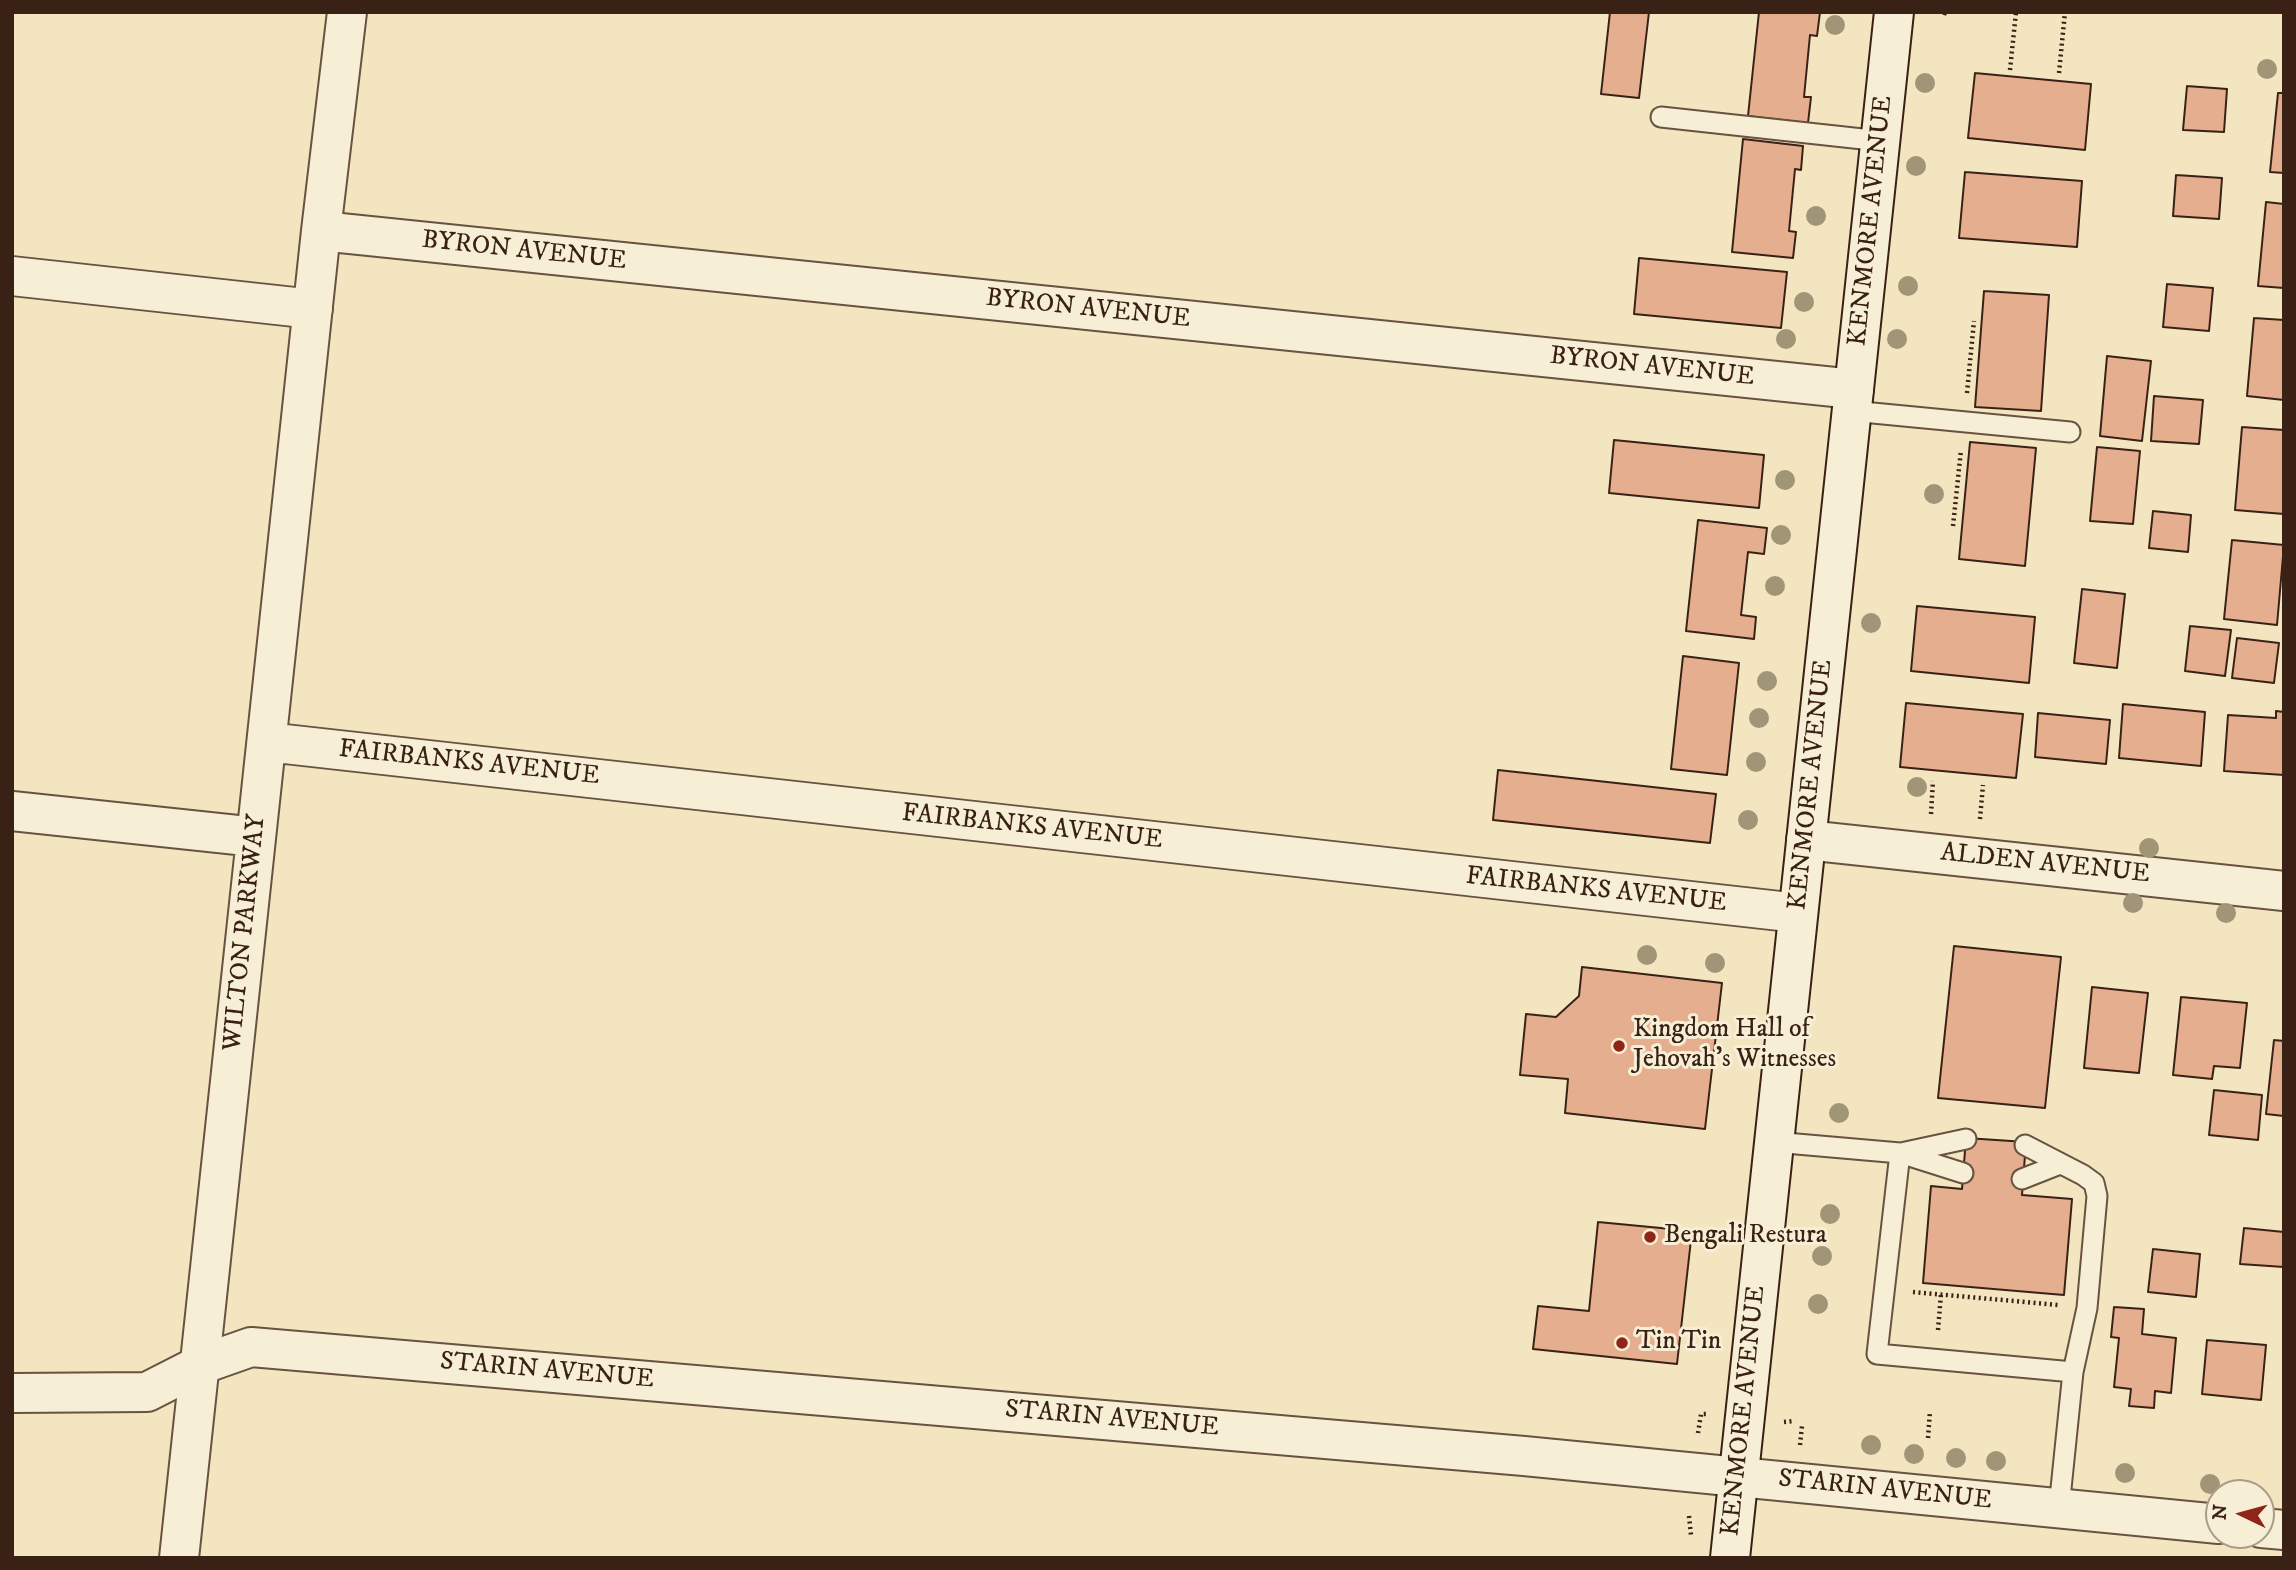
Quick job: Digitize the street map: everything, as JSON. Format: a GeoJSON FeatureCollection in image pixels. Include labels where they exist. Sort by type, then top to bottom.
{"type":"FeatureCollection","features":[{"type":"Feature","properties":{"kind":"street"},"geometry":{"type":"LineString","coordinates":[[321,231],[347,12]]}},
{"type":"Feature","properties":{"kind":"street","name":"KENMORE AVENUE"},"geometry":{"type":"LineString","coordinates":[[1730,1558],[1894,12]]}},
{"type":"Feature","properties":{"kind":"street","name":"WILTON PARKWAY"},"geometry":{"type":"LineString","coordinates":[[179,1558],[321,231]]}},
{"type":"Feature","properties":{"kind":"street","name":"BYRON AVENUE"},"geometry":{"type":"LineString","coordinates":[[321,231],[1853,400]]}},
{"type":"Feature","properties":{"kind":"street"},"geometry":{"type":"LineString","coordinates":[[12,276],[313,309]]}},
{"type":"Feature","properties":{"kind":"street","name":"FAIRBANKS AVENUE"},"geometry":{"type":"LineString","coordinates":[[267,742],[1798,913]]}},
{"type":"Feature","properties":{"kind":"street"},"geometry":{"type":"LineString","coordinates":[[12,811],[256,837]]}},
{"type":"Feature","properties":{"kind":"street","name":"ALDEN AVENUE"},"geometry":{"type":"LineString","coordinates":[[1806,840],[2284,891]]}},
{"type":"Feature","properties":{"kind":"street","name":"STARIN AVENUE"},"geometry":{"type":"LineString","coordinates":[[12,1394],[146,1392],[200,1365],[251,1347],[1497,1453],[2205,1523]]}},
{"type":"Feature","properties":{"kind":"lane"},"geometry":{"type":"LineString","coordinates":[[1661,117],[1881,141]]}},
{"type":"Feature","properties":{"kind":"lane"},"geometry":{"type":"LineString","coordinates":[[1853,400],[2070,432]]}},
{"type":"Feature","properties":{"kind":"lane"},"geometry":{"type":"LineString","coordinates":[[1900,1153],[1966,1139]]}},
{"type":"Feature","properties":{"kind":"lane"},"geometry":{"type":"LineString","coordinates":[[1774,1142],[1900,1153],[1963,1173]]}},
{"type":"Feature","properties":{"kind":"lane"},"geometry":{"type":"LineString","coordinates":[[2025,1145],[2074,1169],[2094,1183],[2097,1196],[2087,1308],[2073,1372],[2059,1508]]}},
{"type":"Feature","properties":{"kind":"lane"},"geometry":{"type":"LineString","coordinates":[[1900,1153],[1877,1354],[2073,1372]]}},
{"type":"Feature","properties":{"kind":"lane"},"geometry":{"type":"LineString","coordinates":[[2022,1179],[2060,1164]]}},
{"type":"Feature","properties":{"kind":"path"},"geometry":{"type":"LineString","coordinates":[[2010,70],[2016,12]]}},
{"type":"Feature","properties":{"kind":"path"},"geometry":{"type":"LineString","coordinates":[[2059,73],[2065,12]]}},
{"type":"Feature","properties":{"kind":"path"},"geometry":{"type":"LineString","coordinates":[[1930,821],[1933,781]]}},
{"type":"Feature","properties":{"kind":"path"},"geometry":{"type":"LineString","coordinates":[[1979,826],[1983,785]]}},
{"type":"Feature","properties":{"kind":"path"},"geometry":{"type":"LineString","coordinates":[[1913,1292],[2059,1306]]}},
{"type":"Feature","properties":{"kind":"path"},"geometry":{"type":"LineString","coordinates":[[1937,1334],[1941,1294]]}},
{"type":"Feature","properties":{"kind":"path"},"geometry":{"type":"LineString","coordinates":[[1928,1438],[1930,1411]]}},
{"type":"Feature","properties":{"kind":"path"},"geometry":{"type":"LineString","coordinates":[[1697,1437],[1701,1414]]}},
{"type":"Feature","properties":{"kind":"path"},"geometry":{"type":"LineString","coordinates":[[1784,1422],[1795,1421]]}},
{"type":"Feature","properties":{"kind":"path"},"geometry":{"type":"LineString","coordinates":[[1799,1450],[1802,1426]]}},
{"type":"Feature","properties":{"kind":"path"},"geometry":{"type":"LineString","coordinates":[[1689,1516],[1691,1537]]}},
{"type":"Feature","properties":{"kind":"building"},"geometry":{"type":"Polygon","coordinates":[[[1610,12],[1649,12],[1639,98],[1601,94],[1610,12]]]}},
{"type":"Feature","properties":{"kind":"building"},"geometry":{"type":"Polygon","coordinates":[[[1759,12],[1820,12],[1817,36],[1810,35],[1804,97],[1811,97],[1808,123],[1748,116],[1759,12]]]}},
{"type":"Feature","properties":{"kind":"building"},"geometry":{"type":"Polygon","coordinates":[[[1975,73],[2091,84],[2085,150],[1968,138],[1975,73]]]}},
{"type":"Feature","properties":{"kind":"building"},"geometry":{"type":"Polygon","coordinates":[[[2187,86],[2227,89],[2224,132],[2183,130],[2187,86]]]}},
{"type":"Feature","properties":{"kind":"building"},"geometry":{"type":"Polygon","coordinates":[[[2278,93],[2284,93],[2284,173],[2270,172],[2278,93]]]}},
{"type":"Feature","properties":{"kind":"building"},"geometry":{"type":"Polygon","coordinates":[[[1743,139],[1803,146],[1801,170],[1795,169],[1789,231],[1796,232],[1793,258],[1732,252],[1743,139]]]}},
{"type":"Feature","properties":{"kind":"building"},"geometry":{"type":"Polygon","coordinates":[[[1965,172],[2082,181],[2077,247],[1959,238],[1965,172]]]}},
{"type":"Feature","properties":{"kind":"building"},"geometry":{"type":"Polygon","coordinates":[[[2176,175],[2222,178],[2219,219],[2173,216],[2176,175]]]}},
{"type":"Feature","properties":{"kind":"building"},"geometry":{"type":"Polygon","coordinates":[[[2266,202],[2284,204],[2284,288],[2258,286],[2266,202]]]}},
{"type":"Feature","properties":{"kind":"building"},"geometry":{"type":"Polygon","coordinates":[[[1639,258],[1787,272],[1781,328],[1634,314],[1639,258]]]}},
{"type":"Feature","properties":{"kind":"building"},"geometry":{"type":"Polygon","coordinates":[[[2167,284],[2213,288],[2209,331],[2163,327],[2167,284]]]}},
{"type":"Feature","properties":{"kind":"building"},"geometry":{"type":"Polygon","coordinates":[[[1984,291],[2049,295],[2041,411],[1975,407],[1984,291]]]}},
{"type":"Feature","properties":{"kind":"building"},"geometry":{"type":"Polygon","coordinates":[[[2254,318],[2284,320],[2284,400],[2247,396],[2254,318]]]}},
{"type":"Feature","properties":{"kind":"building"},"geometry":{"type":"Polygon","coordinates":[[[2107,356],[2151,361],[2142,441],[2100,436],[2107,356]]]}},
{"type":"Feature","properties":{"kind":"building"},"geometry":{"type":"Polygon","coordinates":[[[2154,396],[2203,400],[2199,444],[2151,441],[2154,396]]]}},
{"type":"Feature","properties":{"kind":"building"},"geometry":{"type":"Polygon","coordinates":[[[2242,427],[2284,430],[2284,514],[2235,510],[2242,427]]]}},
{"type":"Feature","properties":{"kind":"building"},"geometry":{"type":"Polygon","coordinates":[[[1614,440],[1764,455],[1759,508],[1609,493],[1614,440]]]}},
{"type":"Feature","properties":{"kind":"building"},"geometry":{"type":"Polygon","coordinates":[[[1970,442],[2036,448],[2025,566],[1959,559],[1970,442]]]}},
{"type":"Feature","properties":{"kind":"building"},"geometry":{"type":"Polygon","coordinates":[[[2097,447],[2140,451],[2133,524],[2090,521],[2097,447]]]}},
{"type":"Feature","properties":{"kind":"building"},"geometry":{"type":"Polygon","coordinates":[[[2153,511],[2191,515],[2188,552],[2149,548],[2153,511]]]}},
{"type":"Feature","properties":{"kind":"building"},"geometry":{"type":"Polygon","coordinates":[[[1698,520],[1767,528],[1764,554],[1748,552],[1741,615],[1756,617],[1754,639],[1686,631],[1698,520]]]}},
{"type":"Feature","properties":{"kind":"building"},"geometry":{"type":"Polygon","coordinates":[[[2232,540],[2284,545],[2277,625],[2224,619],[2232,540]]]}},
{"type":"Feature","properties":{"kind":"building"},"geometry":{"type":"Polygon","coordinates":[[[2082,589],[2125,594],[2117,668],[2074,663],[2082,589]]]}},
{"type":"Feature","properties":{"kind":"building"},"geometry":{"type":"Polygon","coordinates":[[[1917,606],[2035,617],[2029,683],[1911,671],[1917,606]]]}},
{"type":"Feature","properties":{"kind":"building"},"geometry":{"type":"Polygon","coordinates":[[[2190,626],[2231,630],[2225,676],[2185,671],[2190,626]]]}},
{"type":"Feature","properties":{"kind":"building"},"geometry":{"type":"Polygon","coordinates":[[[2237,638],[2279,643],[2274,683],[2232,678],[2237,638]]]}},
{"type":"Feature","properties":{"kind":"building"},"geometry":{"type":"Polygon","coordinates":[[[1683,656],[1739,663],[1727,775],[1671,769],[1683,656]]]}},
{"type":"Feature","properties":{"kind":"building"},"geometry":{"type":"Polygon","coordinates":[[[1906,703],[2023,714],[2016,778],[1900,767],[1906,703]]]}},
{"type":"Feature","properties":{"kind":"building"},"geometry":{"type":"Polygon","coordinates":[[[2123,704],[2205,712],[2201,766],[2119,758],[2123,704]]]}},
{"type":"Feature","properties":{"kind":"building"},"geometry":{"type":"Polygon","coordinates":[[[2276,711],[2284,712],[2284,775],[2224,771],[2228,715],[2276,718],[2276,711]]]}},
{"type":"Feature","properties":{"kind":"building"},"geometry":{"type":"Polygon","coordinates":[[[2038,713],[2110,720],[2106,764],[2035,757],[2038,713]]]}},
{"type":"Feature","properties":{"kind":"building"},"geometry":{"type":"Polygon","coordinates":[[[1498,770],[1716,794],[1710,843],[1493,820],[1498,770]]]}},
{"type":"Feature","properties":{"kind":"building"},"geometry":{"type":"Polygon","coordinates":[[[1954,946],[2061,957],[2045,1108],[1938,1098],[1954,946]]]}},
{"type":"Feature","properties":{"kind":"building","name":"Kingdom Hall of Jehovah’s Witnesses"},"geometry":{"type":"Polygon","coordinates":[[[1582,967],[1722,983],[1705,1129],[1565,1113],[1568,1079],[1520,1075],[1526,1014],[1556,1017],[1579,996],[1582,967]]]}},
{"type":"Feature","properties":{"kind":"building"},"geometry":{"type":"Polygon","coordinates":[[[2092,987],[2148,993],[2139,1073],[2084,1068],[2092,987]]]}},
{"type":"Feature","properties":{"kind":"building"},"geometry":{"type":"Polygon","coordinates":[[[2181,997],[2247,1003],[2240,1068],[2214,1066],[2212,1079],[2173,1075],[2181,997]]]}},
{"type":"Feature","properties":{"kind":"building"},"geometry":{"type":"Polygon","coordinates":[[[2274,1040],[2284,1041],[2284,1116],[2266,1114],[2274,1040]]]}},
{"type":"Feature","properties":{"kind":"building"},"geometry":{"type":"Polygon","coordinates":[[[2214,1090],[2262,1095],[2258,1140],[2209,1135],[2214,1090]]]}},
{"type":"Feature","properties":{"kind":"building"},"geometry":{"type":"Polygon","coordinates":[[[1966,1138],[2026,1142],[2022,1195],[2072,1199],[2064,1295],[1923,1283],[1931,1186],[1962,1189],[1966,1138]]]}},
{"type":"Feature","properties":{"kind":"building"},"geometry":{"type":"Polygon","coordinates":[[[1598,1222],[1692,1231],[1677,1364],[1533,1349],[1538,1306],[1589,1311],[1598,1222]]]}},
{"type":"Feature","properties":{"kind":"building"},"geometry":{"type":"Polygon","coordinates":[[[2244,1228],[2284,1232],[2284,1267],[2240,1264],[2244,1228]]]}},
{"type":"Feature","properties":{"kind":"building"},"geometry":{"type":"Polygon","coordinates":[[[2153,1249],[2200,1254],[2196,1297],[2148,1292],[2153,1249]]]}},
{"type":"Feature","properties":{"kind":"building"},"geometry":{"type":"Polygon","coordinates":[[[2114,1307],[2144,1309],[2142,1334],[2176,1338],[2171,1393],[2155,1391],[2154,1408],[2129,1406],[2131,1389],[2114,1387],[2119,1338],[2111,1337],[2114,1307]]]}},
{"type":"Feature","properties":{"kind":"building"},"geometry":{"type":"Polygon","coordinates":[[[2207,1340],[2266,1345],[2261,1400],[2202,1394],[2207,1340]]]}},
{"type":"Feature","properties":{"kind":"place","name":"Kingdom Hall of Jehovah’s Witnesses"},"geometry":{"type":"Point","coordinates":[1619,1046]}},
{"type":"Feature","properties":{"kind":"place","name":"Bengali Restura"},"geometry":{"type":"Point","coordinates":[1650,1237]}},
{"type":"Feature","properties":{"kind":"place","name":"Tin Tin"},"geometry":{"type":"Point","coordinates":[1622,1343]}}]}
